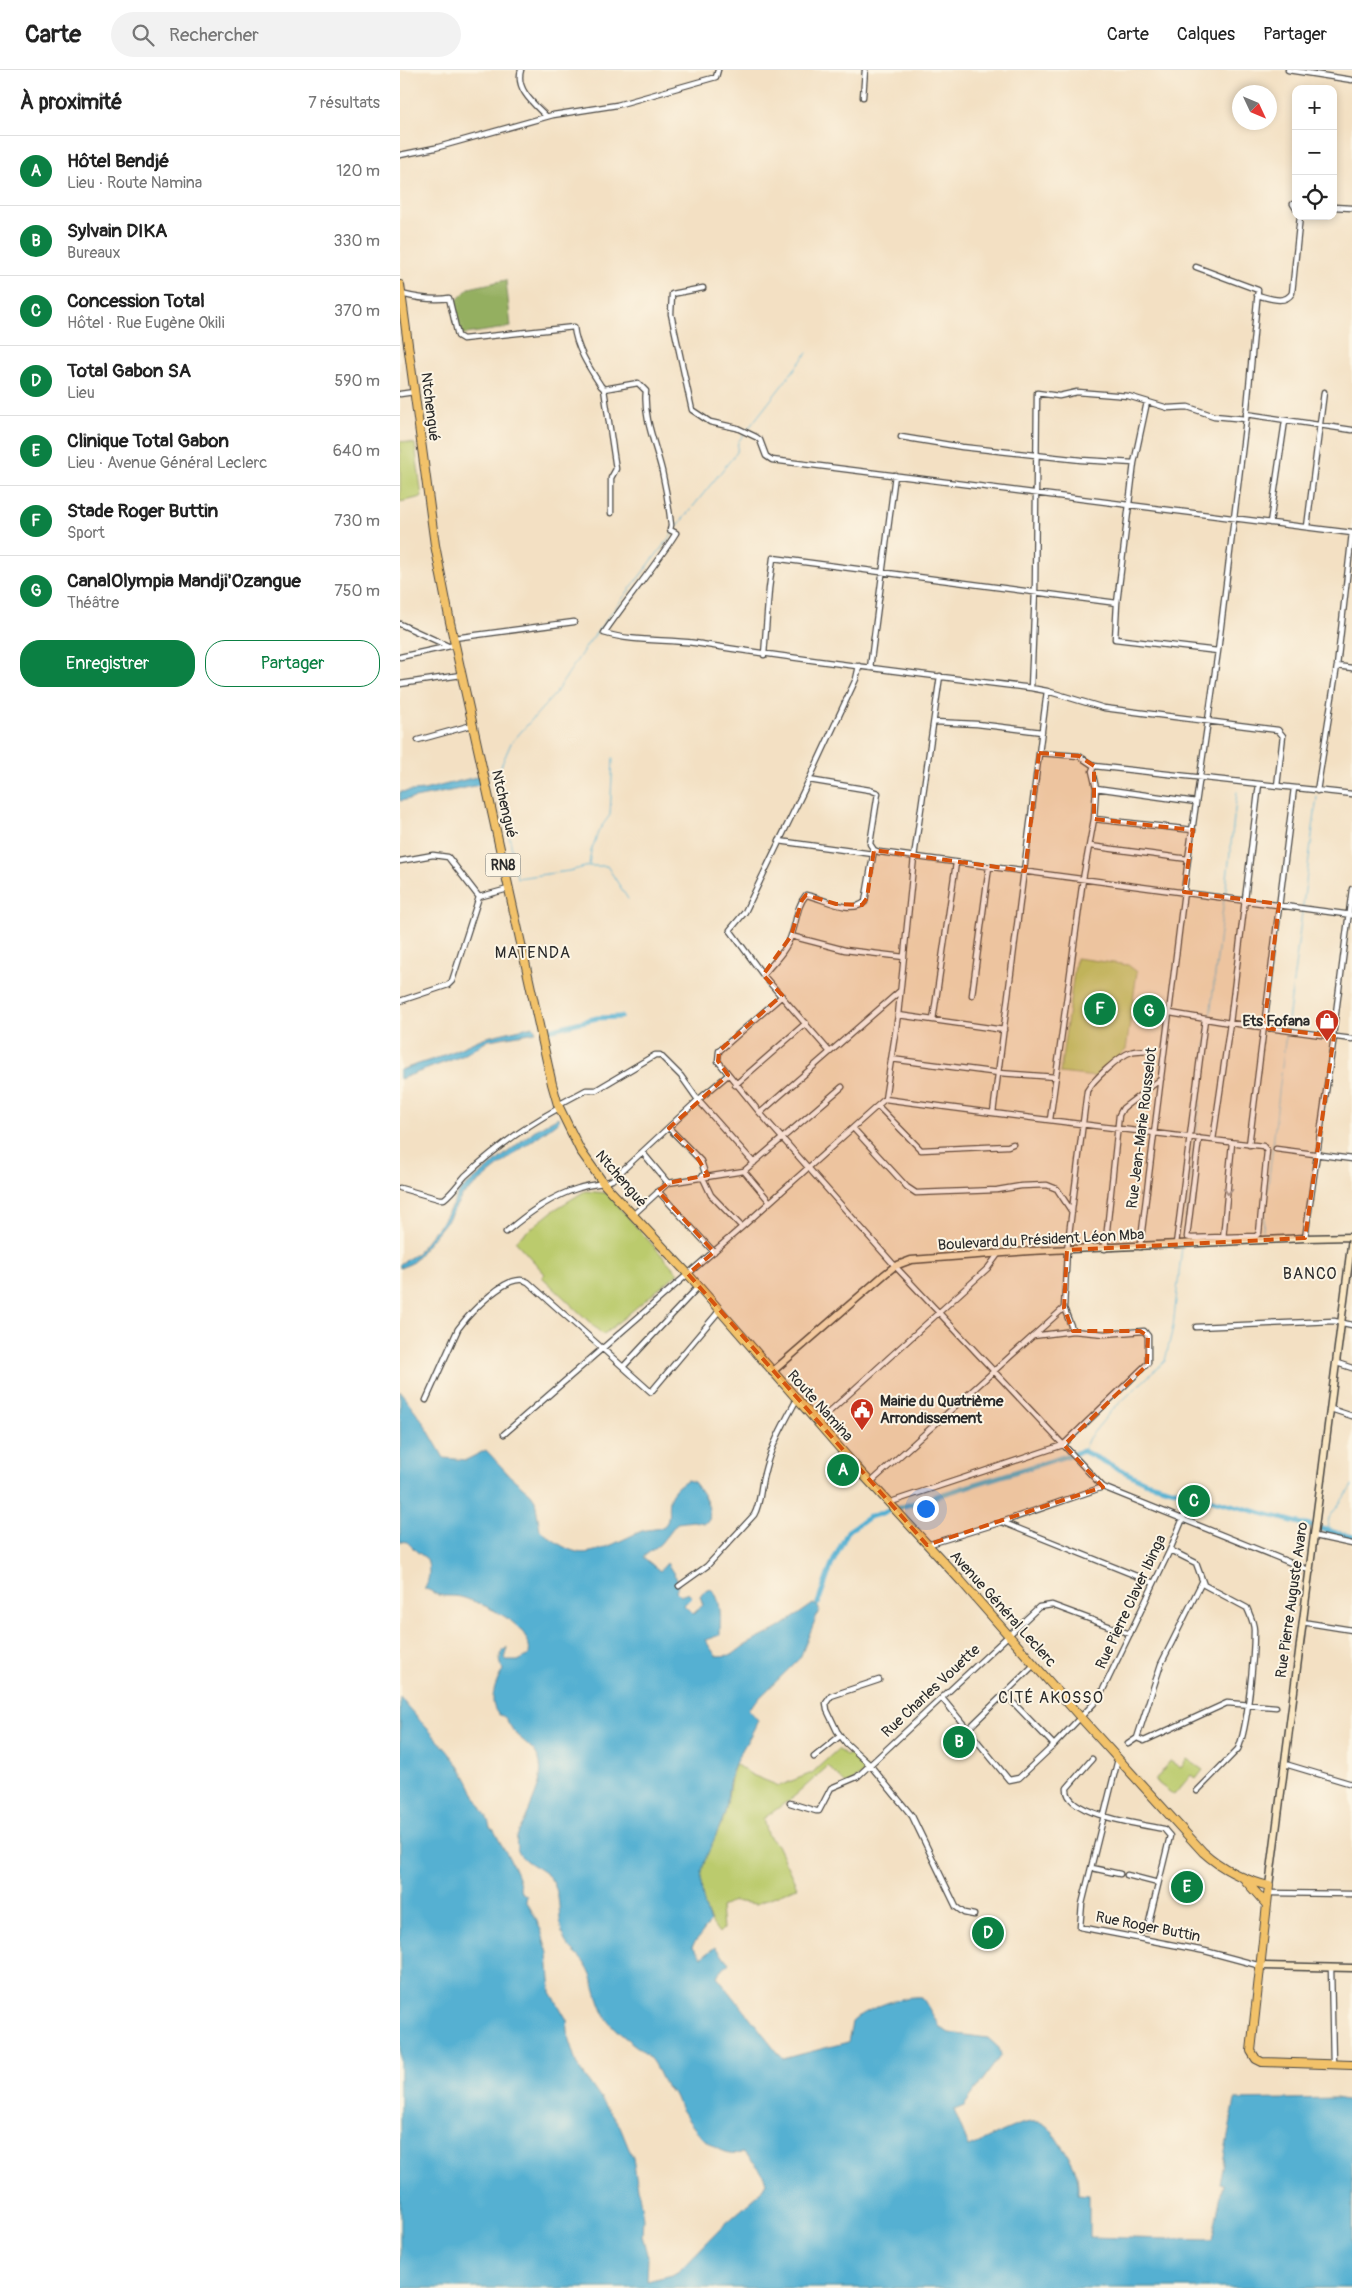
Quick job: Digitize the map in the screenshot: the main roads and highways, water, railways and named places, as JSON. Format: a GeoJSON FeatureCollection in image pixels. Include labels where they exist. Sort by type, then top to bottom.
{"type":"FeatureCollection","features":[{"type":"Feature","properties":{"kind":"main road","name":"Ntchengué"},"geometry":{"type":"LineString","coordinates":[[400,285],[435,545],[452,643],[462,675],[508,889],[558,1107],[584,1158],[604,1184],[634,1214],[699,1286],[772,1372]]}},
{"type":"Feature","properties":{"kind":"main road","name":"Route Namina"},"geometry":{"type":"LineString","coordinates":[[772,1372],[889,1504]]}},
{"type":"Feature","properties":{"kind":"main road","name":"Avenue Général Leclerc"},"geometry":{"type":"LineString","coordinates":[[889,1504],[1203,1852],[1218,1864],[1245,1880]]}},
{"type":"Feature","properties":{"kind":"main road","name":"Rue Pierre Auguste Avaro"},"geometry":{"type":"LineString","coordinates":[[1245,1880],[1269,1889],[1251,2051],[1256,2059],[1262,2062],[1352,2065]]}},
{"type":"Feature","properties":{"kind":"main road"},"geometry":{"type":"LineString","coordinates":[[1245,1880],[1267,1904]]}},
{"type":"Feature","properties":{"kind":"water"},"geometry":{"type":"Polygon","coordinates":[[[480,776],[480,785],[400,801],[400,792],[424,790],[480,776]]]}},
{"type":"Feature","properties":{"kind":"water"},"geometry":{"type":"Polygon","coordinates":[[[533,1026],[536,1032],[489,1040],[462,1056],[400,1079],[400,1070],[440,1057],[483,1038],[533,1026]]]}},
{"type":"Feature","properties":{"kind":"water"},"geometry":{"type":"Polygon","coordinates":[[[558,1117],[559,1121],[462,1196],[449,1218],[412,1263],[400,1268],[400,1264],[416,1254],[445,1218],[460,1191],[535,1130],[558,1117]]]}},
{"type":"Feature","properties":{"kind":"water"},"geometry":{"type":"Polygon","coordinates":[[[400,1391],[422,1420],[444,1458],[466,1460],[486,1450],[510,1476],[531,1494],[535,1500],[540,1530],[557,1543],[572,1551],[592,1552],[642,1531],[663,1527],[668,1521],[668,1505],[672,1493],[687,1480],[694,1482],[708,1504],[709,1520],[705,1523],[693,1521],[677,1523],[660,1544],[643,1557],[660,1571],[667,1563],[679,1582],[676,1591],[681,1596],[687,1592],[692,1597],[684,1605],[693,1614],[703,1605],[700,1596],[703,1592],[711,1589],[715,1593],[720,1610],[720,1635],[705,1640],[716,1656],[732,1655],[744,1646],[779,1628],[813,1604],[818,1606],[819,1610],[800,1658],[748,1709],[758,1720],[732,1770],[724,1816],[703,1867],[701,1878],[702,1890],[710,1922],[692,1946],[702,1957],[715,1947],[729,1963],[717,1976],[783,2059],[848,2042],[852,2022],[866,2012],[895,2000],[922,1997],[940,2027],[949,2033],[988,2038],[999,2048],[1001,2055],[964,2106],[954,2110],[969,2147],[1026,2123],[1042,2123],[1048,2127],[1073,2164],[1078,2180],[1078,2194],[1089,2195],[1089,2237],[1212,2240],[1223,2184],[1219,2183],[1235,2100],[1335,2098],[1352,2101],[1352,2288],[400,2288],[400,1697],[460,1767],[490,1828],[494,1830],[515,1869],[520,1891],[527,1896],[526,1900],[540,1927],[548,1953],[551,1992],[567,2020],[569,2040],[577,2065],[620,2126],[633,2158],[643,2218],[642,2235],[648,2258],[647,2281],[672,2275],[679,2271],[724,2225],[758,2195],[766,2182],[757,2166],[743,2153],[723,2151],[706,2141],[680,2108],[673,2092],[664,2084],[652,2061],[611,2024],[600,2004],[589,1970],[564,1939],[558,1897],[554,1884],[550,1878],[519,1854],[516,1843],[517,1838],[537,1789],[541,1770],[540,1763],[533,1750],[514,1732],[505,1718],[497,1713],[494,1708],[493,1697],[503,1670],[500,1660],[502,1652],[507,1647],[504,1659],[506,1661],[518,1661],[529,1655],[529,1644],[524,1634],[506,1617],[461,1597],[441,1596],[424,1589],[429,1574],[427,1559],[407,1542],[400,1541],[400,1391]]]}},
{"type":"Feature","properties":{"kind":"waterway"},"geometry":{"type":"LineString","coordinates":[[675,529],[737,452],[738,442],[807,353]]}},
{"type":"Feature","properties":{"kind":"waterway"},"geometry":{"type":"LineString","coordinates":[[498,773],[511,743],[555,694],[587,645],[673,533]]}},
{"type":"Feature","properties":{"kind":"waterway"},"geometry":{"type":"LineString","coordinates":[[589,865],[591,851],[599,830],[610,815],[613,758]]}},
{"type":"Feature","properties":{"kind":"waterway"},"geometry":{"type":"LineString","coordinates":[[489,777],[498,773],[517,878],[569,871],[589,866],[607,866],[628,899]]}},
{"type":"Feature","properties":{"kind":"waterway"},"geometry":{"type":"LineString","coordinates":[[1225,896],[1237,792]]}},
{"type":"Feature","properties":{"kind":"waterway"},"geometry":{"type":"LineString","coordinates":[[1287,1029],[1317,797]]}},
{"type":"Feature","properties":{"kind":"waterway"},"geometry":{"type":"LineString","coordinates":[[1210,1017],[1224,899]]}},
{"type":"Feature","properties":{"kind":"waterway"},"geometry":{"type":"LineString","coordinates":[[545,1031],[597,1018],[621,1017]]}},
{"type":"Feature","properties":{"kind":"waterway"},"geometry":{"type":"LineString","coordinates":[[1196,1136],[1209,1021]]}},
{"type":"Feature","properties":{"kind":"waterway"},"geometry":{"type":"LineString","coordinates":[[1262,1237],[1286,1033]]}},
{"type":"Feature","properties":{"kind":"waterway"},"geometry":{"type":"LineString","coordinates":[[1183,1241],[1195,1140]]}},
{"type":"Feature","properties":{"kind":"waterway"},"geometry":{"type":"LineString","coordinates":[[1083,1451],[1089,1438],[1111,1411],[1165,1361],[1173,1327],[1182,1247]]}},
{"type":"Feature","properties":{"kind":"waterway"},"geometry":{"type":"LineString","coordinates":[[818,1603],[831,1566],[848,1531],[869,1517],[1083,1451],[1145,1482],[1352,1537]]}},
{"type":"Feature","properties":{"kind":"waterway"},"geometry":{"type":"LineString","coordinates":[[1327,1530],[1329,1518],[1352,1486]]}},
{"type":"Feature","properties":{"kind":"place","name":"Stade Roger Buttin"},"geometry":{"type":"Point","coordinates":[1100,1009]}},
{"type":"Feature","properties":{"kind":"place","name":"CanalOlympia Mandji'Ozangue"},"geometry":{"type":"Point","coordinates":[1149,1011]}},
{"type":"Feature","properties":{"kind":"place","name":"Ets Fofana"},"geometry":{"type":"Point","coordinates":[1327,1042]}},
{"type":"Feature","properties":{"kind":"place","name":"Mairie du Quatrième Arrondissement"},"geometry":{"type":"Point","coordinates":[862,1431]}},
{"type":"Feature","properties":{"kind":"place","name":"Hôtel Bendjé"},"geometry":{"type":"Point","coordinates":[843,1470]}},
{"type":"Feature","properties":{"kind":"place","name":"Concession Total"},"geometry":{"type":"Point","coordinates":[1194,1501]}},
{"type":"Feature","properties":{"kind":"place","name":"Sylvain DIKA"},"geometry":{"type":"Point","coordinates":[959,1742]}},
{"type":"Feature","properties":{"kind":"place","name":"Clinique Total Gabon"},"geometry":{"type":"Point","coordinates":[1187,1887]}},
{"type":"Feature","properties":{"kind":"place","name":"Total Gabon SA"},"geometry":{"type":"Point","coordinates":[988,1933]}},
{"type":"Feature","properties":{"kind":"district","name":"MATENDA"},"geometry":{"type":"Point","coordinates":[533,953]}},
{"type":"Feature","properties":{"kind":"district","name":"BANCO"},"geometry":{"type":"Point","coordinates":[1310,1274]}},
{"type":"Feature","properties":{"kind":"district","name":"CITÉ AKOSSO"},"geometry":{"type":"Point","coordinates":[1051,1698]}}]}
